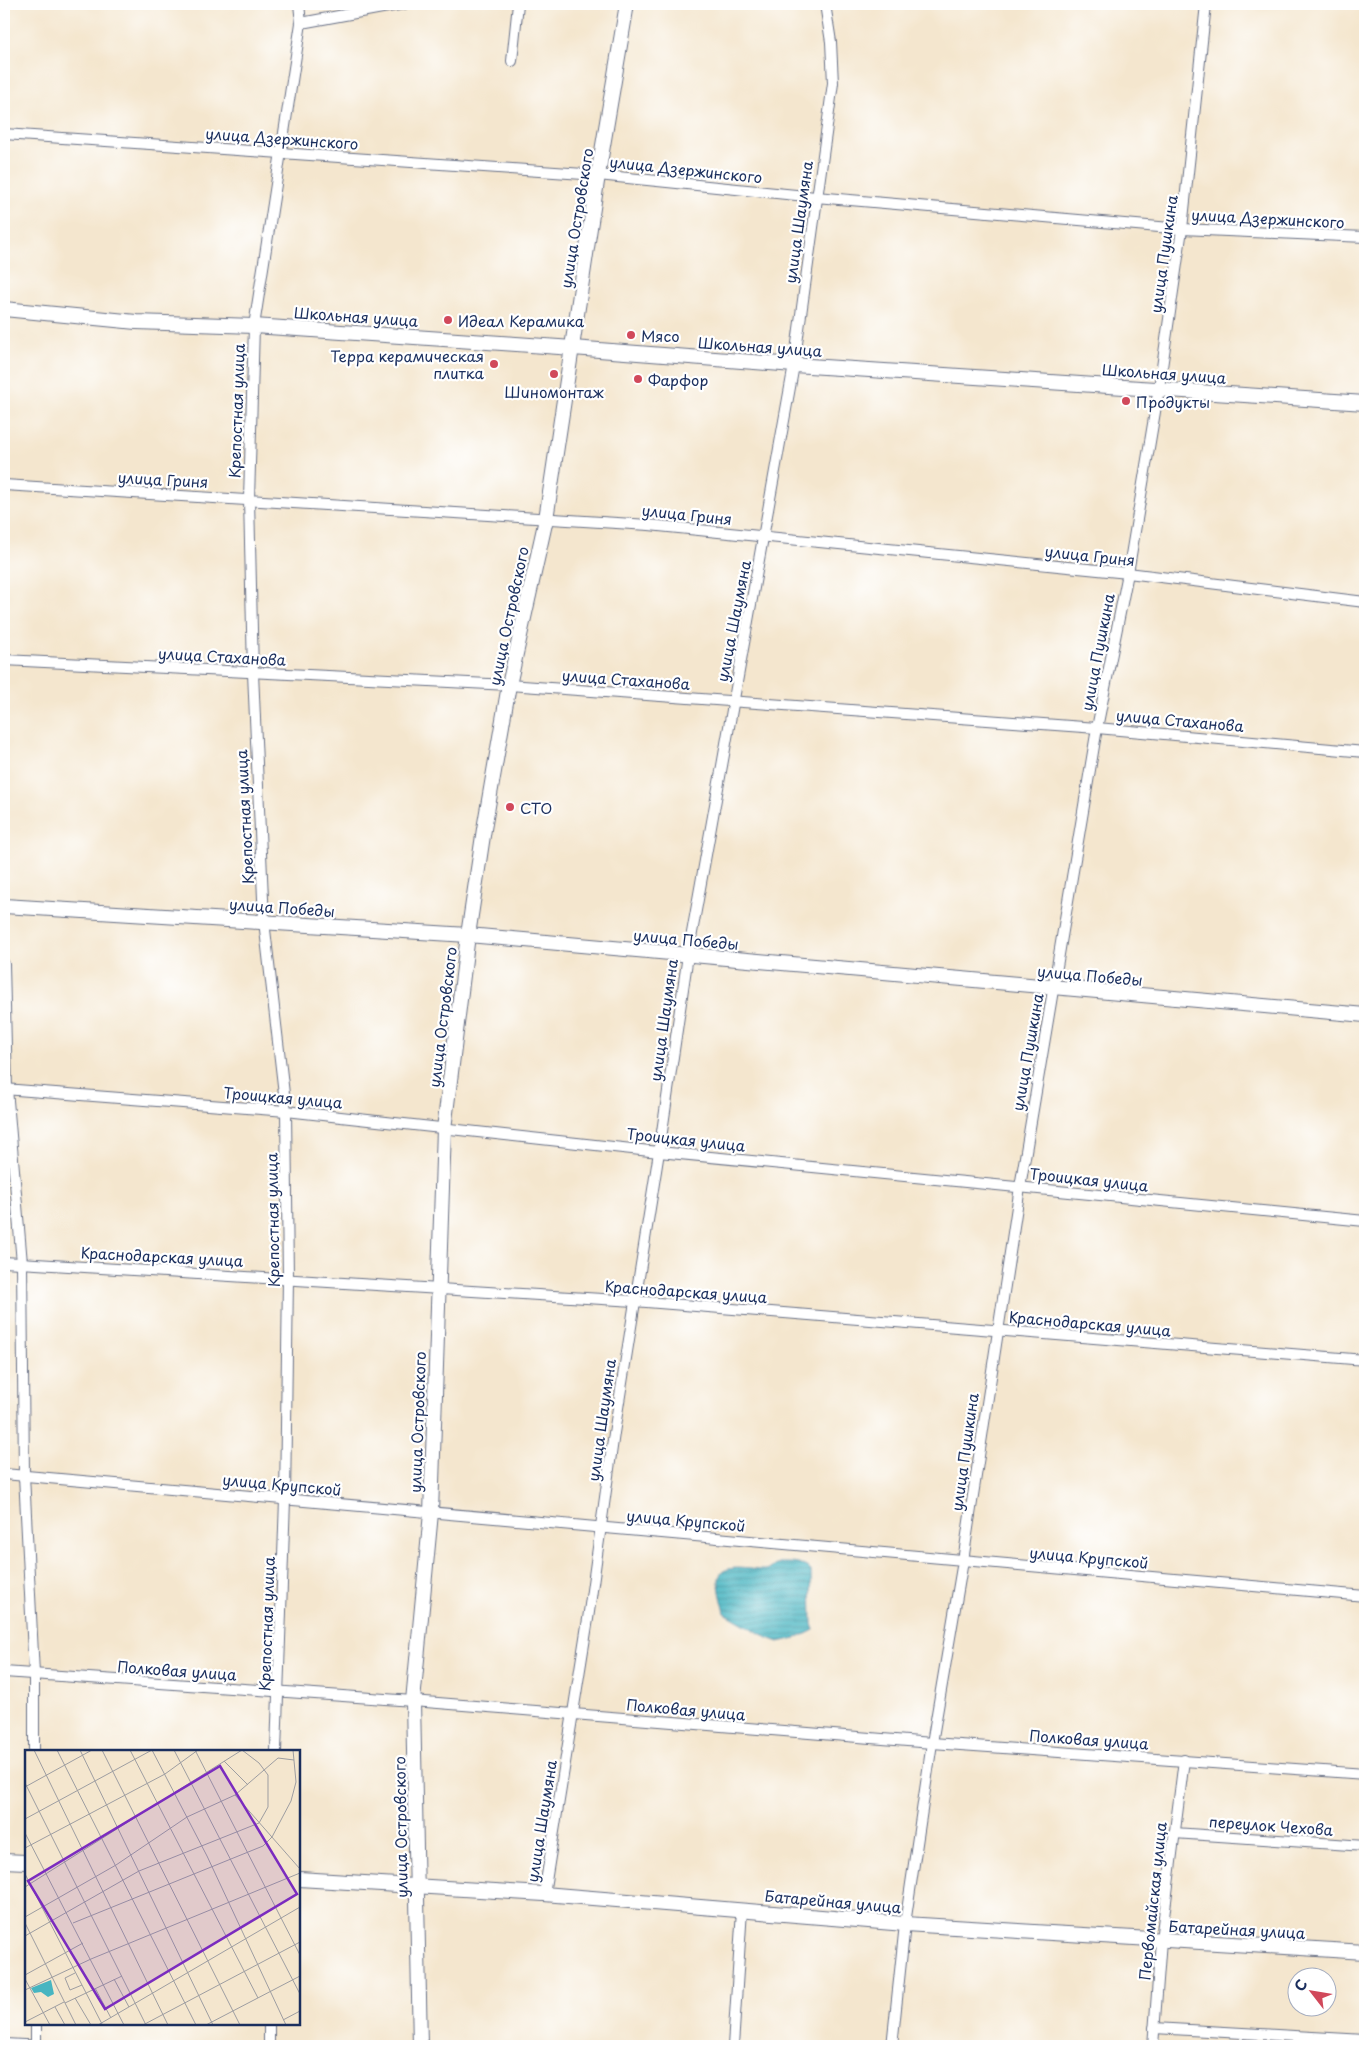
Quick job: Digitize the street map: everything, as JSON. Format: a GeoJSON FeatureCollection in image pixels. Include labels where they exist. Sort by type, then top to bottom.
{"type":"FeatureCollection","features":[{"type":"Feature","properties":{"kind":"street","name":"Крепостная улица"},"geometry":{"type":"LineString","coordinates":[[276,1750],[285,1500],[288,1278],[286,1111],[264,921],[253,673],[249,499],[254,326],[301,23],[299,4]]}},
{"type":"Feature","properties":{"kind":"street"},"geometry":{"type":"LineString","coordinates":[[301,23],[404,4]]}},
{"type":"Feature","properties":{"kind":"street"},"geometry":{"type":"LineString","coordinates":[[512,61],[518,4]]}},
{"type":"Feature","properties":{"kind":"street","name":"улица Островского"},"geometry":{"type":"LineString","coordinates":[[420,2046],[413,1701],[431,1513],[444,1129],[468,936],[484,829],[509,685],[546,520],[598,175],[627,4]]}},
{"type":"Feature","properties":{"kind":"street","name":"улица Шаумяна"},"geometry":{"type":"LineString","coordinates":[[544,1894],[573,1715],[634,1301],[659,1152],[688,955],[732,701],[764,537],[794,365],[833,83],[832,42],[825,4]]}},
{"type":"Feature","properties":{"kind":"street","name":"улица Пушкина"},"geometry":{"type":"LineString","coordinates":[[892,2046],[905,1924],[1020,1187],[1096,728],[1128,573],[1159,388],[1182,229],[1206,4]]}},
{"type":"Feature","properties":{"kind":"street","name":"улица Дзержинского"},"geometry":{"type":"LineString","coordinates":[[4,134],[598,175],[816,198],[1182,229],[1365,238]]}},
{"type":"Feature","properties":{"kind":"street","name":"Школьная улица"},"geometry":{"type":"LineString","coordinates":[[4,309],[136,322],[254,326],[794,365],[1365,403]]}},
{"type":"Feature","properties":{"kind":"street","name":"улица Гриня"},"geometry":{"type":"LineString","coordinates":[[4,485],[649,525],[1128,573],[1365,602]]}},
{"type":"Feature","properties":{"kind":"street","name":"улица Стаханова"},"geometry":{"type":"LineString","coordinates":[[4,660],[509,685],[1096,728],[1365,752]]}},
{"type":"Feature","properties":{"kind":"street","name":"улица Победы"},"geometry":{"type":"LineString","coordinates":[[4,906],[264,921],[468,936],[1365,1015]]}},
{"type":"Feature","properties":{"kind":"street"},"geometry":{"type":"LineString","coordinates":[[4,964],[5,1089],[22,1263],[24,1476],[34,1674],[34,1750]]}},
{"type":"Feature","properties":{"kind":"street","name":"Троицкая улица"},"geometry":{"type":"LineString","coordinates":[[5,1089],[286,1111],[659,1152],[1365,1221]]}},
{"type":"Feature","properties":{"kind":"street","name":"Краснодарская улица"},"geometry":{"type":"LineString","coordinates":[[4,1262],[288,1278],[438,1290],[634,1301],[1365,1360]]}},
{"type":"Feature","properties":{"kind":"street","name":"улица Крупской"},"geometry":{"type":"LineString","coordinates":[[4,1474],[1365,1596]]}},
{"type":"Feature","properties":{"kind":"street","name":"Полковая улица"},"geometry":{"type":"LineString","coordinates":[[4,1672],[413,1701],[932,1743],[1365,1774]]}},
{"type":"Feature","properties":{"kind":"street","name":"Первомайская улица"},"geometry":{"type":"LineString","coordinates":[[1153,2046],[1161,1940],[1184,1760]]}},
{"type":"Feature","properties":{"kind":"street","name":"переулок Чехова"},"geometry":{"type":"LineString","coordinates":[[1174,1833],[1365,1846]]}},
{"type":"Feature","properties":{"kind":"street"},"geometry":{"type":"LineString","coordinates":[[4,1861],[25,1862]]}},
{"type":"Feature","properties":{"kind":"street","name":"Батарейная улица"},"geometry":{"type":"LineString","coordinates":[[300,1879],[544,1894],[905,1924],[1365,1952]]}},
{"type":"Feature","properties":{"kind":"street"},"geometry":{"type":"LineString","coordinates":[[733,2046],[742,1910]]}},
{"type":"Feature","properties":{"kind":"street"},"geometry":{"type":"LineString","coordinates":[[4,2044],[38,2046],[36,2025]]}},
{"type":"Feature","properties":{"kind":"street"},"geometry":{"type":"LineString","coordinates":[[269,2025],[270,2046]]}},
{"type":"Feature","properties":{"kind":"street"},"geometry":{"type":"LineString","coordinates":[[1154,2028],[1365,2040]]}},
{"type":"Feature","properties":{"kind":"water"},"geometry":{"type":"Polygon","coordinates":[[[779,1563],[805,1566],[811,1571],[812,1624],[814,1630],[800,1637],[779,1642],[768,1638],[725,1613],[719,1582],[720,1575],[730,1569],[765,1570],[779,1563]]]}},
{"type":"Feature","properties":{"kind":"place","name":"Идеал Керамика"},"geometry":{"type":"Point","coordinates":[448,320]}},
{"type":"Feature","properties":{"kind":"place","name":"Мясо"},"geometry":{"type":"Point","coordinates":[631,335]}},
{"type":"Feature","properties":{"kind":"place","name":"Терра керамическая плитка"},"geometry":{"type":"Point","coordinates":[494,364]}},
{"type":"Feature","properties":{"kind":"place","name":"Шиномонтаж"},"geometry":{"type":"Point","coordinates":[554,374]}},
{"type":"Feature","properties":{"kind":"place","name":"Фарфор"},"geometry":{"type":"Point","coordinates":[638,379]}},
{"type":"Feature","properties":{"kind":"place","name":"Продукты"},"geometry":{"type":"Point","coordinates":[1126,401]}},
{"type":"Feature","properties":{"kind":"place","name":"СТО"},"geometry":{"type":"Point","coordinates":[510,807]}}]}
